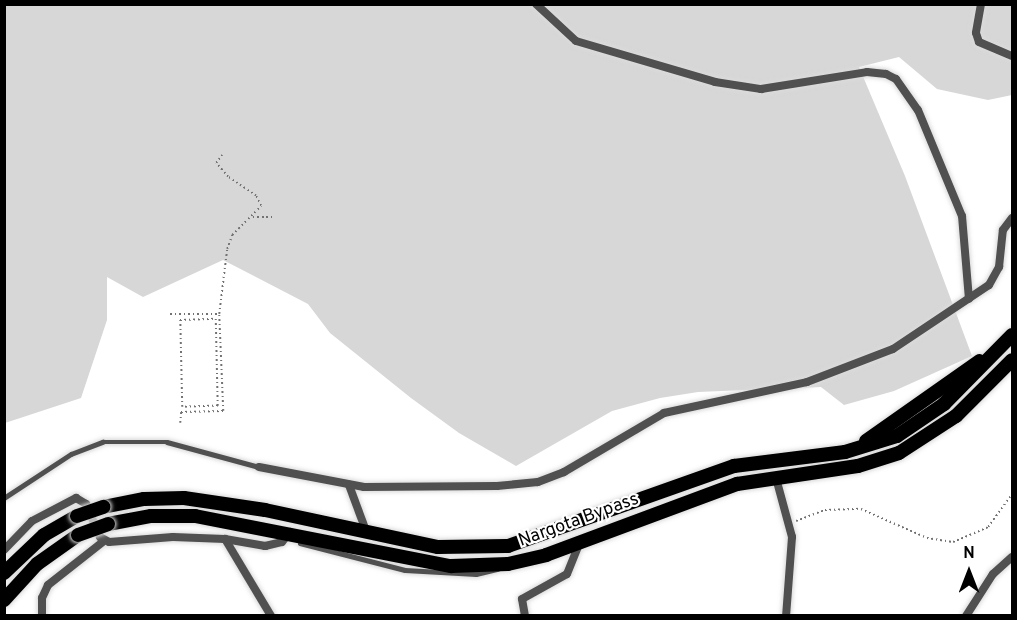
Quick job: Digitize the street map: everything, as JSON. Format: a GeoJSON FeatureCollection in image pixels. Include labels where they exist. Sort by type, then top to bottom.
{"type":"FeatureCollection","features":[{"type":"Feature","properties":{"kind":"highway","name":"Nargota Bypass"},"geometry":{"type":"LineString","coordinates":[[4,573],[37,540],[77,516],[103,507],[144,499],[184,498],[366,531],[438,547],[508,546],[734,466],[845,452],[880,442],[913,427],[944,404],[1012,335]]}},
{"type":"Feature","properties":{"kind":"highway","name":"Nargota Bypass"},"geometry":{"type":"LineString","coordinates":[[4,600],[37,564],[78,535],[108,524],[151,516],[195,516],[290,532],[451,566],[508,564],[580,541],[736,484],[858,466],[917,445],[956,416],[1012,360]]}},
{"type":"Feature","properties":{"kind":"street"},"geometry":{"type":"LineString","coordinates":[[536,4],[576,41],[715,82],[761,89],[867,72],[886,74],[896,79],[918,110],[962,216],[969,299]]}},
{"type":"Feature","properties":{"kind":"street"},"geometry":{"type":"LineString","coordinates":[[981,4],[976,33],[979,42],[1012,56]]}},
{"type":"Feature","properties":{"kind":"street"},"geometry":{"type":"LineString","coordinates":[[259,467],[349,485],[497,486],[538,482],[564,472],[664,412],[807,382],[893,349],[969,299],[994,279],[999,267],[1000,239],[1012,218]]}},
{"type":"Feature","properties":{"kind":"street"},"geometry":{"type":"LineString","coordinates":[[776,478],[790,524],[791,575],[786,615]]}},
{"type":"Feature","properties":{"kind":"street"},"geometry":{"type":"LineString","coordinates":[[349,485],[366,531]]}},
{"type":"Feature","properties":{"kind":"street"},"geometry":{"type":"LineString","coordinates":[[4,550],[32,521],[76,498],[86,504],[104,541]]}},
{"type":"Feature","properties":{"kind":"street"},"geometry":{"type":"LineString","coordinates":[[42,615],[42,598],[48,585],[104,541],[149,537],[225,539],[276,546],[290,532]]}},
{"type":"Feature","properties":{"kind":"street"},"geometry":{"type":"LineString","coordinates":[[225,539],[270,615]]}},
{"type":"Feature","properties":{"kind":"street"},"geometry":{"type":"LineString","coordinates":[[525,615],[522,599],[567,574],[580,541]]}},
{"type":"Feature","properties":{"kind":"street"},"geometry":{"type":"LineString","coordinates":[[966,615],[1001,564],[1012,556]]}},
{"type":"Feature","properties":{"kind":"lane"},"geometry":{"type":"LineString","coordinates":[[4,498],[70,454],[103,442],[167,442],[259,467]]}},
{"type":"Feature","properties":{"kind":"path"},"geometry":{"type":"LineString","coordinates":[[180,423],[181,412],[223,411],[219,315],[227,249],[232,235],[259,210],[260,202],[216,163],[222,156]]}},
{"type":"Feature","properties":{"kind":"path"},"geometry":{"type":"LineString","coordinates":[[252,217],[272,217]]}},
{"type":"Feature","properties":{"kind":"path"},"geometry":{"type":"LineString","coordinates":[[170,315],[219,315]]}},
{"type":"Feature","properties":{"kind":"path"},"geometry":{"type":"LineString","coordinates":[[216,319],[218,406],[182,407],[180,320],[216,319]]}},
{"type":"Feature","properties":{"kind":"path"},"geometry":{"type":"LineString","coordinates":[[790,524],[825,510],[861,509],[927,538],[953,542],[988,527],[1012,494]]}},
{"type":"Feature","properties":{"kind":"shaded area"},"geometry":{"type":"Polygon","coordinates":[[[4,5],[1012,5],[1012,95],[988,100],[937,89],[899,57],[859,67],[905,176],[972,356],[894,391],[844,405],[821,387],[698,392],[660,398],[612,411],[516,466],[459,433],[411,398],[330,333],[308,304],[223,260],[143,297],[107,277],[107,320],[81,398],[5,423],[4,5]]]}}]}
